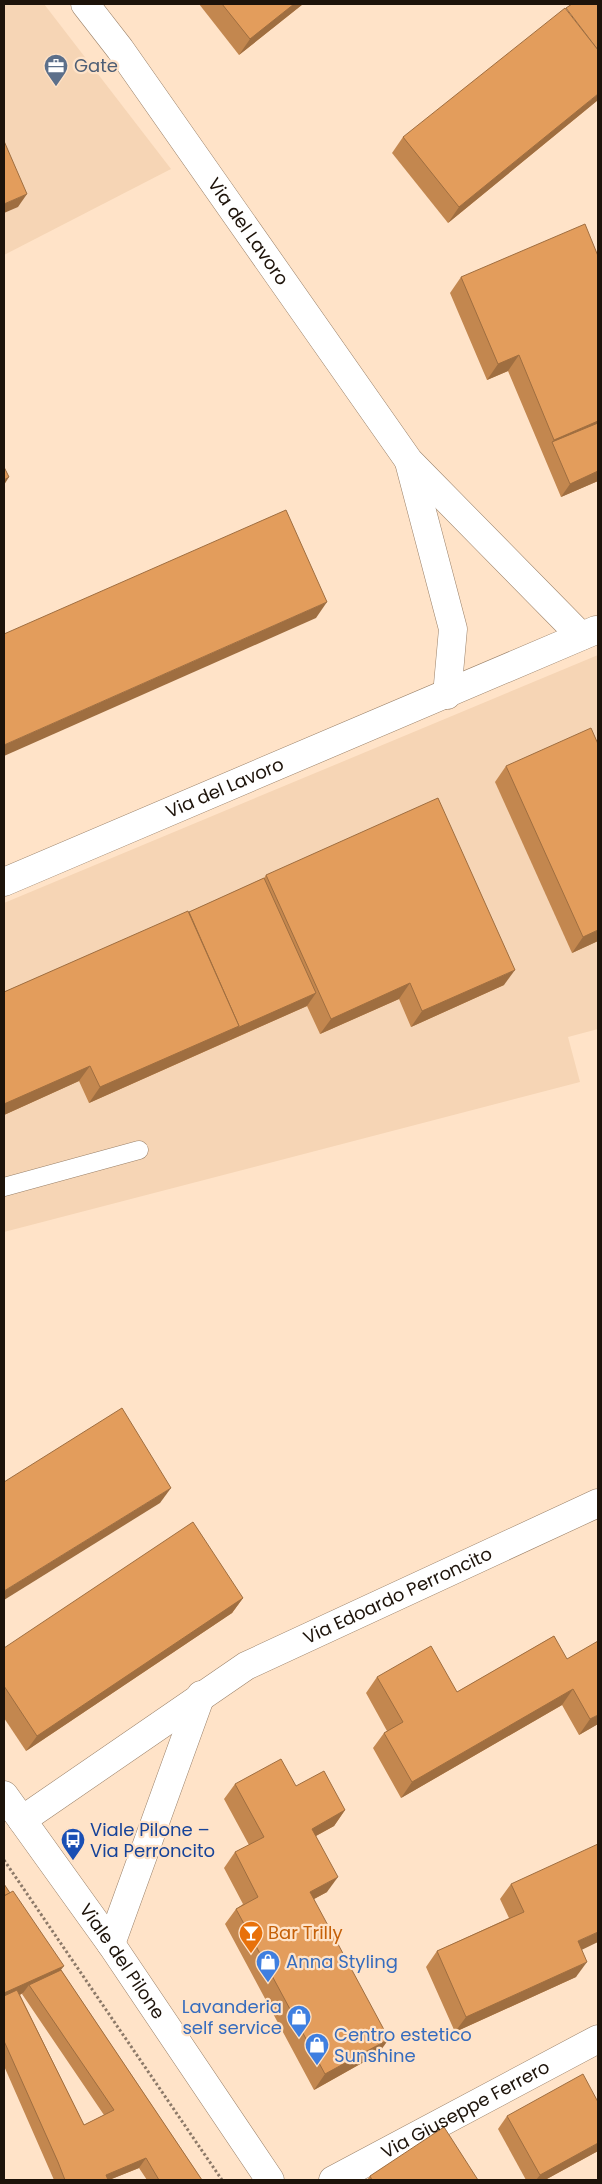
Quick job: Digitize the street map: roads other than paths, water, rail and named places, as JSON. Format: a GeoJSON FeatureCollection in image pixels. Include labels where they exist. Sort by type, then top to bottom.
{"type":"FeatureCollection","features":[{"type":"Feature","properties":{"kind":"street","name":"Via del Lavoro"},"geometry":{"type":"LineString","coordinates":[[4,882],[590,633],[409,461],[120,48],[85,4]]}},
{"type":"Feature","properties":{"kind":"street","name":"Via del Lavoro"},"geometry":{"type":"LineString","coordinates":[[409,461],[453,628],[447,694]]}},
{"type":"Feature","properties":{"kind":"street","name":"Via Edoardo Perroncito"},"geometry":{"type":"LineString","coordinates":[[22,1820],[201,1695],[246,1666],[598,1503]]}},
{"type":"Feature","properties":{"kind":"street"},"geometry":{"type":"LineString","coordinates":[[111,1944],[201,1695]]}},
{"type":"Feature","properties":{"kind":"street","name":"Viale del Pilone"},"geometry":{"type":"LineString","coordinates":[[4,1795],[111,1944],[270,2180]]}},
{"type":"Feature","properties":{"kind":"street","name":"Via Giuseppe Ferrero"},"geometry":{"type":"LineString","coordinates":[[333,2180],[598,2039]]}},
{"type":"Feature","properties":{"kind":"lane"},"geometry":{"type":"LineString","coordinates":[[4,1187],[139,1150]]}},
{"type":"Feature","properties":{"kind":"place","name":"Gate"},"geometry":{"type":"Point","coordinates":[56,87]}},
{"type":"Feature","properties":{"kind":"place","name":"Viale Pilone – Via Perroncito"},"geometry":{"type":"Point","coordinates":[73,1861]}},
{"type":"Feature","properties":{"kind":"place","name":"Bar Trilly"},"geometry":{"type":"Point","coordinates":[251,1954]}},
{"type":"Feature","properties":{"kind":"place","name":"Anna Styling"},"geometry":{"type":"Point","coordinates":[268,1983]}},
{"type":"Feature","properties":{"kind":"place","name":"Lavanderia self service"},"geometry":{"type":"Point","coordinates":[299,2038]}},
{"type":"Feature","properties":{"kind":"place","name":"Centro estetico Sunshine"},"geometry":{"type":"Point","coordinates":[317,2066]}}]}
